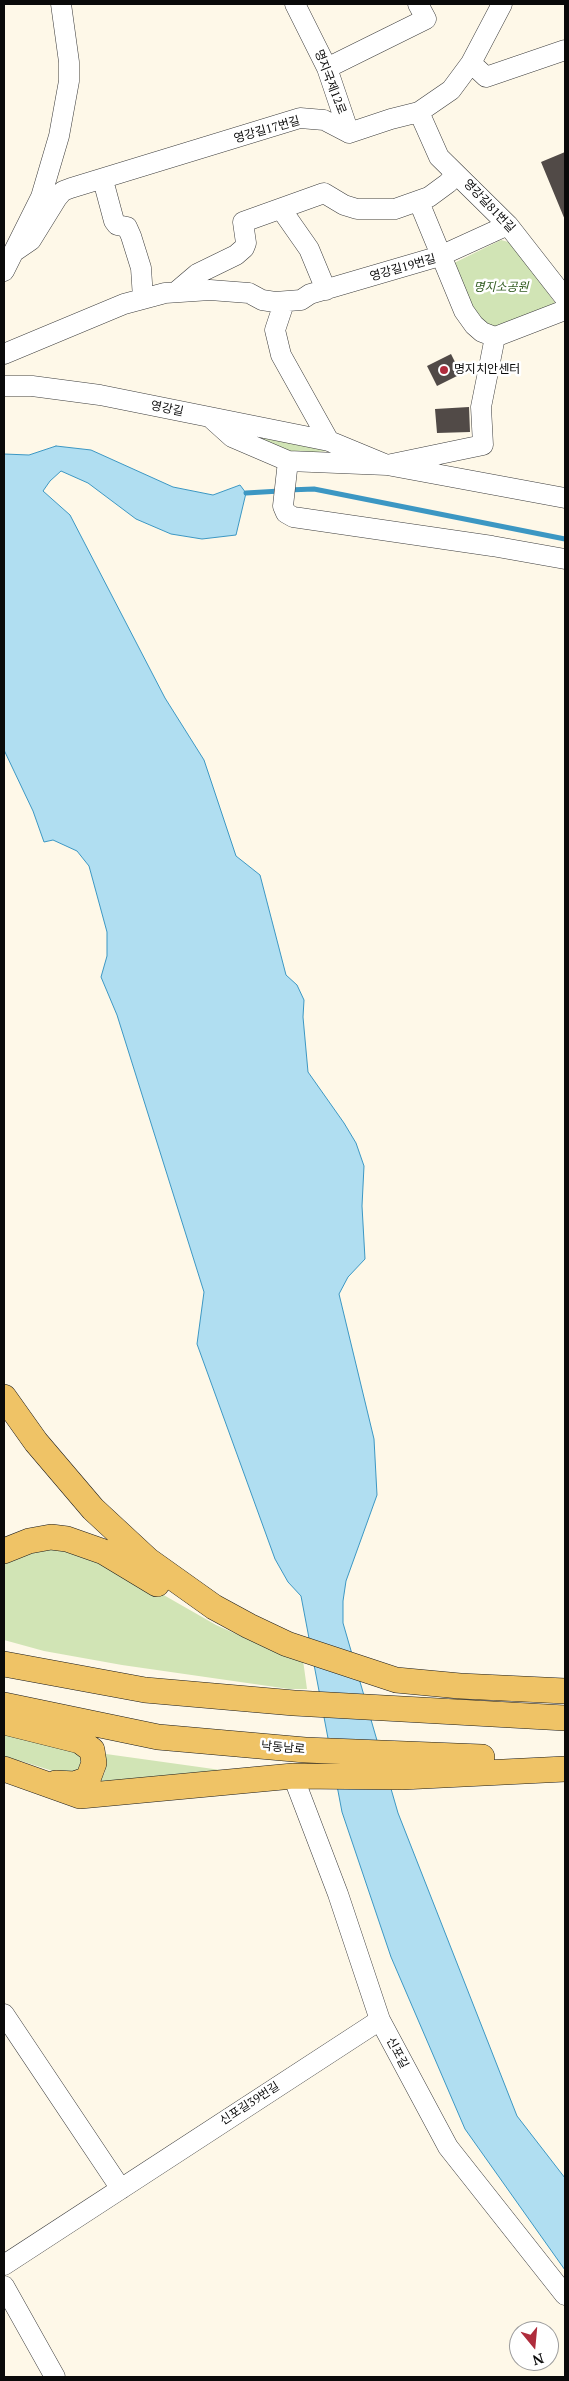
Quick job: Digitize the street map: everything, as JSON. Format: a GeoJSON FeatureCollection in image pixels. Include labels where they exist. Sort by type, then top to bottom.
{"type":"FeatureCollection","features":[{"type":"Feature","properties":{"kind":"main road"},"geometry":{"type":"LineString","coordinates":[[4,1398],[36,1442],[93,1509],[148,1560],[214,1607],[249,1626],[287,1644],[396,1680],[460,1686],[565,1691]]}},
{"type":"Feature","properties":{"kind":"main road"},"geometry":{"type":"LineString","coordinates":[[4,1551],[29,1541],[51,1537],[84,1543],[125,1563],[177,1596],[214,1607]]}},
{"type":"Feature","properties":{"kind":"main road"},"geometry":{"type":"LineString","coordinates":[[4,1664],[145,1690],[294,1703],[565,1718]]}},
{"type":"Feature","properties":{"kind":"main road","name":"낙동남로"},"geometry":{"type":"LineString","coordinates":[[4,1704],[158,1737],[305,1750],[401,1766],[470,1758],[565,1755]]}},
{"type":"Feature","properties":{"kind":"main road"},"geometry":{"type":"LineString","coordinates":[[4,1722],[80,1740],[92,1750],[94,1763],[88,1779],[74,1784],[41,1782]]}},
{"type":"Feature","properties":{"kind":"main road"},"geometry":{"type":"LineString","coordinates":[[4,1769],[20,1773],[80,1796],[401,1766],[565,1768]]}},
{"type":"Feature","properties":{"kind":"street","name":"영강길17번길"},"geometry":{"type":"LineString","coordinates":[[4,271],[46,183],[65,106],[69,62],[61,4]]}},
{"type":"Feature","properties":{"kind":"street","name":"명지국제12로"},"geometry":{"type":"LineString","coordinates":[[295,4],[327,68],[349,133]]}},
{"type":"Feature","properties":{"kind":"street"},"geometry":{"type":"LineString","coordinates":[[327,68],[426,19],[418,4]]}},
{"type":"Feature","properties":{"kind":"street"},"geometry":{"type":"LineString","coordinates":[[349,133],[419,112],[451,90],[471,63],[502,4]]}},
{"type":"Feature","properties":{"kind":"street"},"geometry":{"type":"LineString","coordinates":[[471,63],[486,76],[565,50]]}},
{"type":"Feature","properties":{"kind":"street","name":"영강길81번길"},"geometry":{"type":"LineString","coordinates":[[419,112],[436,151],[456,174],[508,224],[565,298]]}},
{"type":"Feature","properties":{"kind":"street","name":"영강길17번길"},"geometry":{"type":"LineString","coordinates":[[15,251],[31,240],[63,191],[300,118],[324,120],[349,133]]}},
{"type":"Feature","properties":{"kind":"street"},"geometry":{"type":"LineString","coordinates":[[177,292],[197,274],[236,255],[244,248],[246,243],[244,222],[324,193],[344,205],[370,210],[395,209],[419,202],[439,191],[456,174]]}},
{"type":"Feature","properties":{"kind":"street"},"geometry":{"type":"LineString","coordinates":[[103,180],[114,221],[117,225],[127,227],[131,236],[141,268],[143,298]]}},
{"type":"Feature","properties":{"kind":"street"},"geometry":{"type":"LineString","coordinates":[[419,202],[440,256],[508,224]]}},
{"type":"Feature","properties":{"kind":"street"},"geometry":{"type":"LineString","coordinates":[[281,209],[309,249],[326,290]]}},
{"type":"Feature","properties":{"kind":"street","name":"영강길19번길"},"geometry":{"type":"LineString","coordinates":[[4,354],[143,298],[177,292],[210,290],[249,293],[262,300],[284,303],[301,300],[326,290],[440,256],[469,319],[482,332],[495,337]]}},
{"type":"Feature","properties":{"kind":"street"},"geometry":{"type":"LineString","coordinates":[[284,303],[276,330],[281,355],[329,441]]}},
{"type":"Feature","properties":{"kind":"street"},"geometry":{"type":"LineString","coordinates":[[212,419],[232,437],[288,461],[387,464],[482,445],[481,407],[495,337],[565,310]]}},
{"type":"Feature","properties":{"kind":"street","name":"영강길"},"geometry":{"type":"LineString","coordinates":[[4,386],[32,386],[100,395],[329,441],[387,464],[565,498]]}},
{"type":"Feature","properties":{"kind":"street"},"geometry":{"type":"LineString","coordinates":[[288,461],[283,506],[286,513],[293,517],[565,559]]}},
{"type":"Feature","properties":{"kind":"street","name":"신포길"},"geometry":{"type":"LineString","coordinates":[[301,1776],[380,2020],[448,2147],[565,2295]]}},
{"type":"Feature","properties":{"kind":"street"},"geometry":{"type":"LineString","coordinates":[[4,2014],[121,2189]]}},
{"type":"Feature","properties":{"kind":"street","name":"신포길39번길"},"geometry":{"type":"LineString","coordinates":[[4,2265],[380,2020]]}},
{"type":"Feature","properties":{"kind":"street"},"geometry":{"type":"LineString","coordinates":[[4,2286],[55,2377]]}},
{"type":"Feature","properties":{"kind":"green space","name":"명지소공원"},"geometry":{"type":"Polygon","coordinates":[[[501,240],[512,243],[558,307],[493,327],[477,316],[450,265],[501,240]]]}},
{"type":"Feature","properties":{"kind":"green space"},"geometry":{"type":"Polygon","coordinates":[[[239,432],[329,451],[290,454],[239,432]]]}},
{"type":"Feature","properties":{"kind":"green space"},"geometry":{"type":"Polygon","coordinates":[[[61,1548],[120,1570],[216,1625],[261,1645],[303,1660],[307,1689],[289,1689],[122,1665],[44,1651],[4,1640],[4,1560],[26,1550],[61,1548]]]}},
{"type":"Feature","properties":{"kind":"green space"},"geometry":{"type":"Polygon","coordinates":[[[4,1734],[70,1749],[81,1755],[82,1766],[76,1773],[56,1772],[21,1761],[4,1759],[4,1734]]]}},
{"type":"Feature","properties":{"kind":"green space"},"geometry":{"type":"Polygon","coordinates":[[[106,1754],[235,1772],[97,1786],[105,1772],[106,1754]]]}},
{"type":"Feature","properties":{"kind":"water"},"geometry":{"type":"Polygon","coordinates":[[[56,446],[91,450],[173,487],[213,495],[240,485],[246,493],[236,535],[202,539],[171,534],[136,519],[88,483],[61,471],[43,491],[70,515],[165,698],[204,760],[236,856],[260,875],[286,975],[297,985],[304,1000],[303,1017],[308,1072],[356,1143],[364,1166],[362,1206],[365,1259],[348,1277],[339,1294],[374,1439],[377,1495],[346,1581],[343,1601],[343,1623],[398,1813],[517,2116],[565,2178],[565,2270],[465,2129],[391,1957],[342,1812],[301,1596],[288,1582],[275,1559],[197,1344],[204,1292],[117,1015],[101,977],[107,956],[107,932],[89,866],[77,851],[53,840],[44,842],[33,811],[4,750],[4,454],[29,455],[56,446]]]}},
{"type":"Feature","properties":{"kind":"building"},"geometry":{"type":"Polygon","coordinates":[[[565,152],[565,220],[541,162],[565,152]]]}},
{"type":"Feature","properties":{"kind":"building","name":"명지치안센터"},"geometry":{"type":"Polygon","coordinates":[[[451,354],[461,374],[437,386],[427,366],[451,354]]]}},
{"type":"Feature","properties":{"kind":"building"},"geometry":{"type":"Polygon","coordinates":[[[469,407],[470,432],[437,433],[435,409],[469,407]]]}},
{"type":"Feature","properties":{"kind":"waterway"},"geometry":{"type":"LineString","coordinates":[[288,490],[314,489],[565,539]]}},
{"type":"Feature","properties":{"kind":"waterway"},"geometry":{"type":"LineString","coordinates":[[246,493],[280,491]]}},
{"type":"Feature","properties":{"kind":"place","name":"명지치안센터"},"geometry":{"type":"Point","coordinates":[444,370]}}]}
